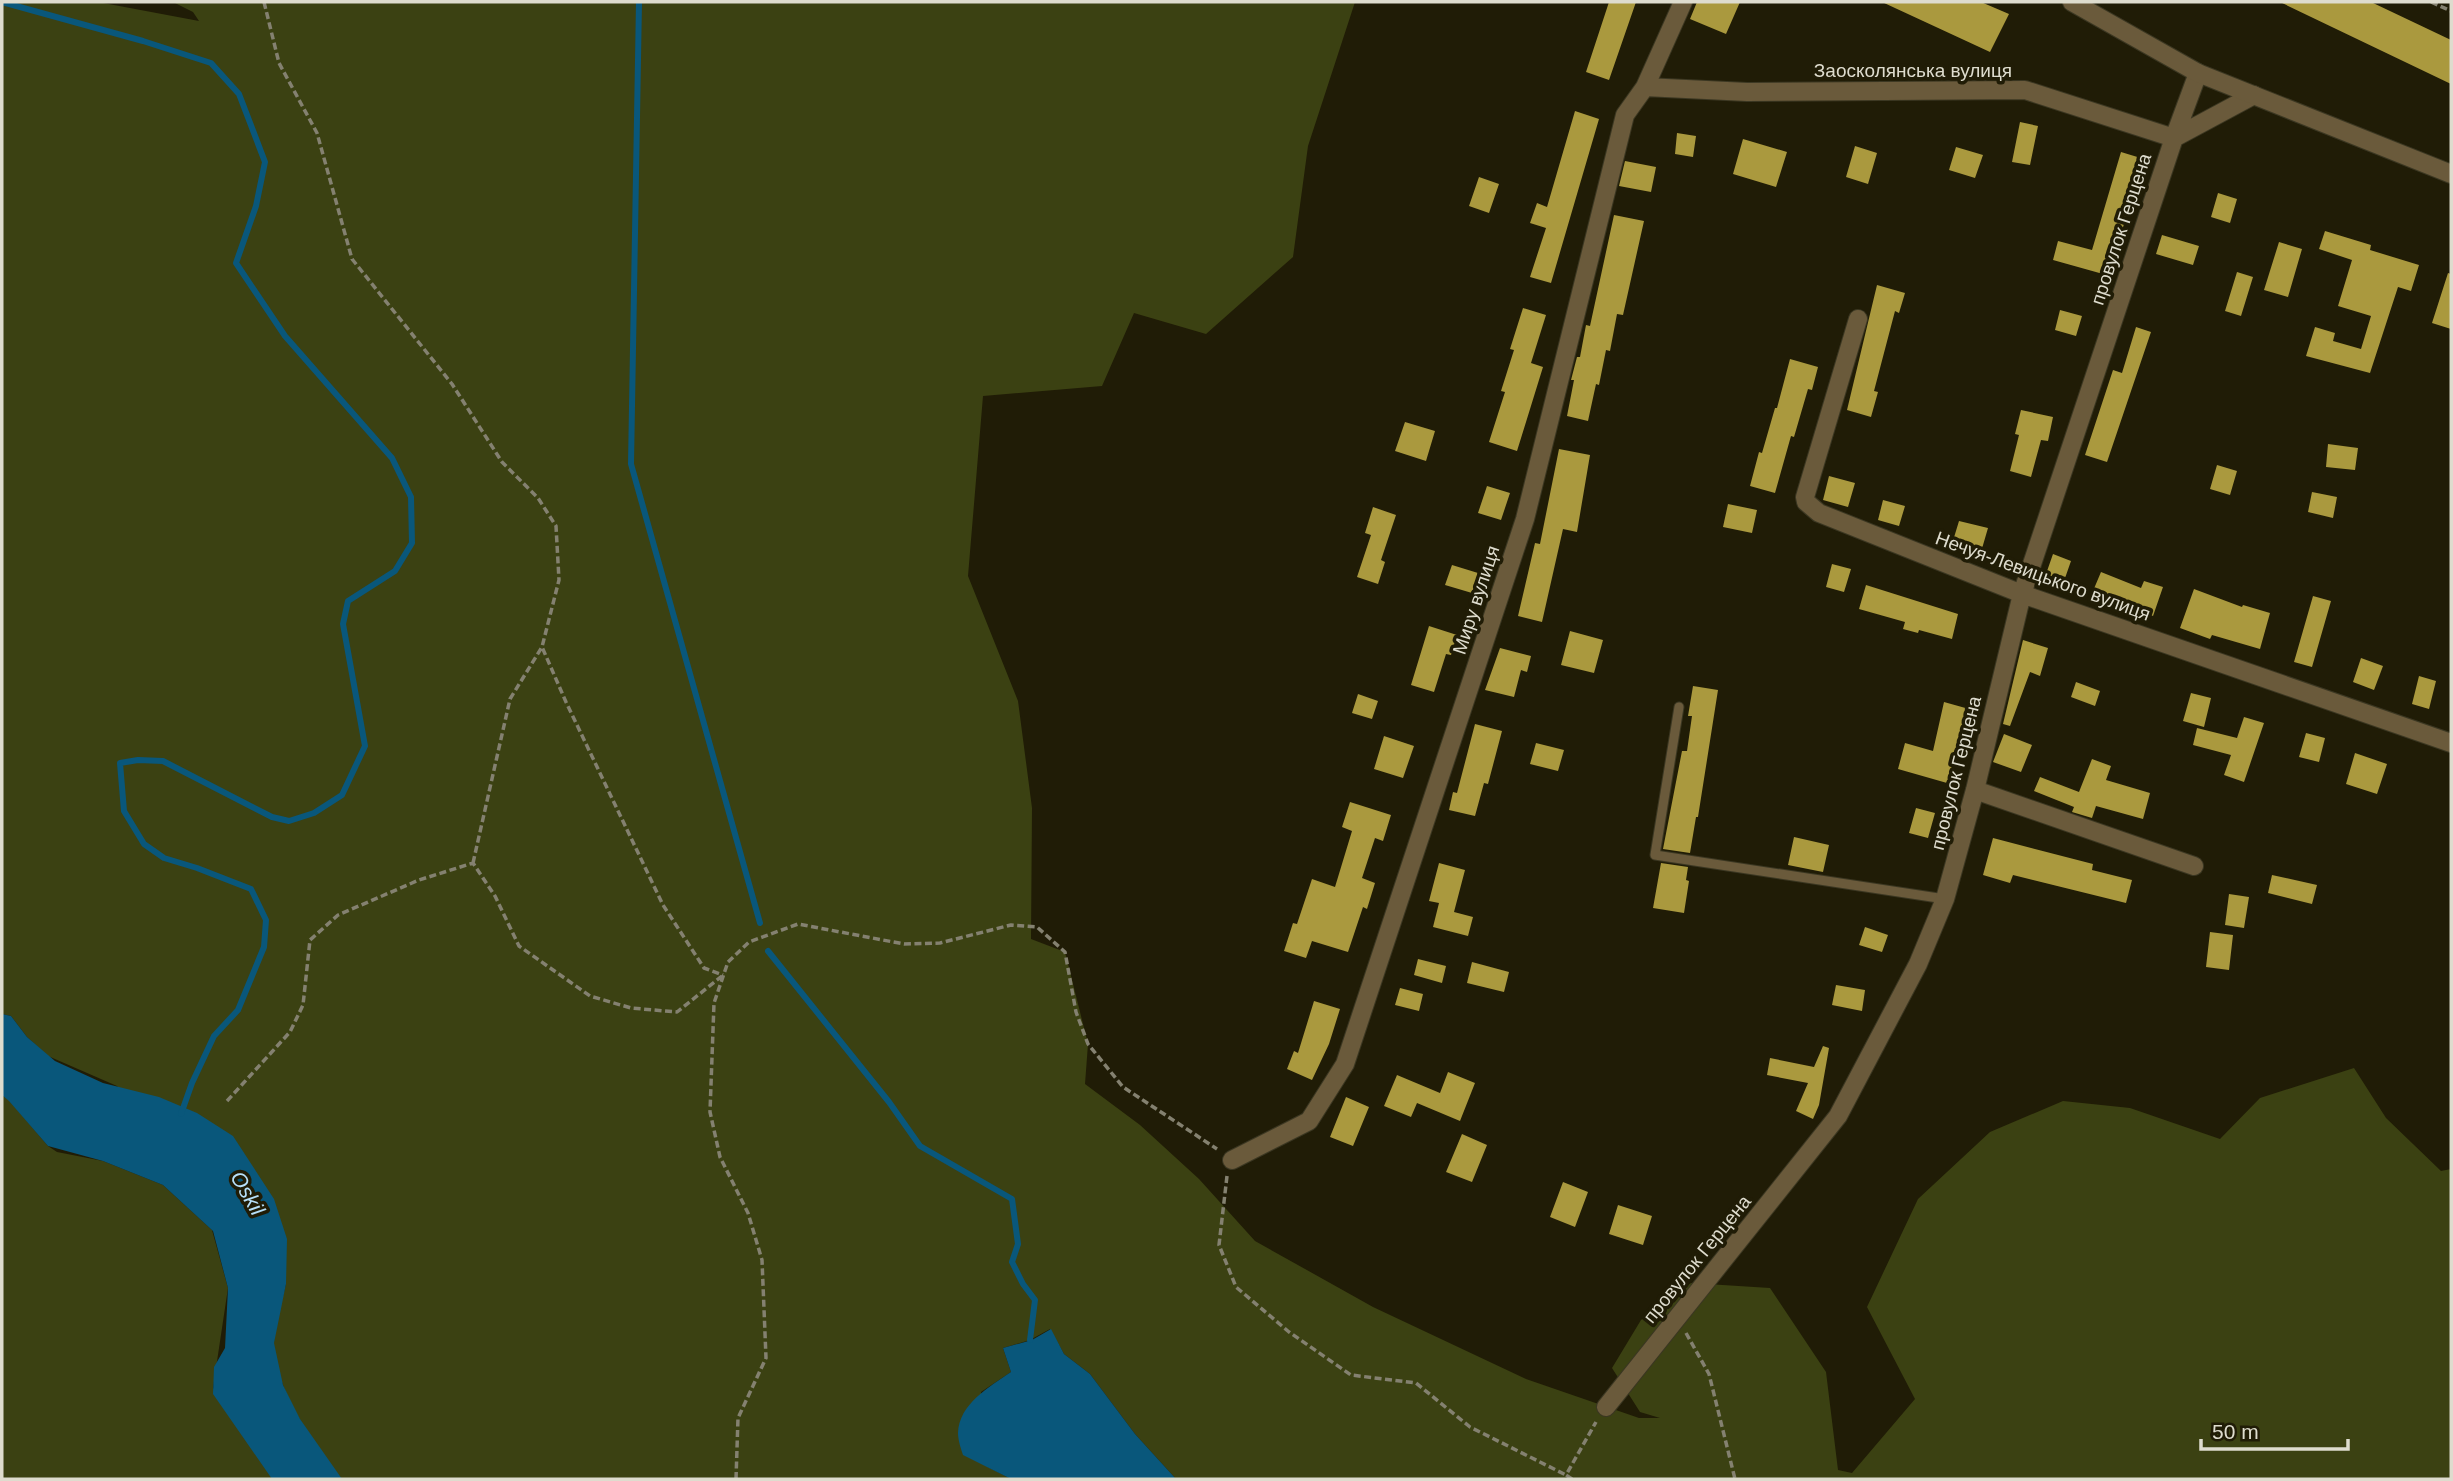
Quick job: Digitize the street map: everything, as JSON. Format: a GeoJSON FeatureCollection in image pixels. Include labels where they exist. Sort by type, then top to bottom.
{"type":"FeatureCollection","features":[{"type":"Feature","properties":{"kind":"street","name":"Миру вулиця"},"geometry":{"type":"LineString","coordinates":[[1232,1160],[1309,1121],[1345,1064],[1525,519],[1625,115],[1645,87],[1683,2]]}},
{"type":"Feature","properties":{"kind":"street"},"geometry":{"type":"LineString","coordinates":[[2076,3],[2198,73],[2451,174]]}},
{"type":"Feature","properties":{"kind":"street","name":"провулок Герцена"},"geometry":{"type":"LineString","coordinates":[[1605,1407],[1838,1116],[1918,964],[1945,899],[1975,790],[2022,594],[2198,73]]}},
{"type":"Feature","properties":{"kind":"street","name":"Заосколянська вулиця"},"geometry":{"type":"LineString","coordinates":[[1645,87],[1747,92],[2025,90],[2174,138]]}},
{"type":"Feature","properties":{"kind":"street"},"geometry":{"type":"LineString","coordinates":[[2174,138],[2254,95]]}},
{"type":"Feature","properties":{"kind":"street","name":"Нечуя-Левицького вулиця"},"geometry":{"type":"LineString","coordinates":[[1858,318],[1805,497],[1806,502],[1819,513],[2022,594],[2451,743]]}},
{"type":"Feature","properties":{"kind":"street"},"geometry":{"type":"LineString","coordinates":[[1975,790],[2194,866]]}},
{"type":"Feature","properties":{"kind":"lane"},"geometry":{"type":"LineString","coordinates":[[1679,707],[1655,855],[1945,899]]}},
{"type":"Feature","properties":{"kind":"path"},"geometry":{"type":"LineString","coordinates":[[264,2],[279,62],[317,133],[352,259],[452,384],[502,462],[538,498],[556,526],[559,580],[542,647],[510,699],[473,863],[495,896],[519,946],[590,996],[631,1008],[677,1012],[724,975]]}},
{"type":"Feature","properties":{"kind":"path"},"geometry":{"type":"LineString","coordinates":[[2431,2],[2451,11]]}},
{"type":"Feature","properties":{"kind":"path"},"geometry":{"type":"LineString","coordinates":[[542,647],[663,905],[704,968],[724,975]]}},
{"type":"Feature","properties":{"kind":"path"},"geometry":{"type":"LineString","coordinates":[[227,1101],[290,1032],[303,1005],[310,940],[338,915],[419,880],[473,863]]}},
{"type":"Feature","properties":{"kind":"path"},"geometry":{"type":"LineString","coordinates":[[736,1479],[738,1418],[766,1358],[762,1260],[748,1213],[720,1157],[710,1112],[714,1003],[728,962],[749,942],[798,925],[904,944],[940,943],[1011,925],[1037,927],[1065,952],[1076,1012],[1088,1044],[1124,1087],[1232,1160],[1225,1180],[1219,1245],[1236,1287],[1289,1332],[1351,1375],[1416,1383],[1470,1427],[1572,1479]]}},
{"type":"Feature","properties":{"kind":"path"},"geometry":{"type":"LineString","coordinates":[[1677,1317],[1709,1374],[1735,1479]]}},
{"type":"Feature","properties":{"kind":"path"},"geometry":{"type":"LineString","coordinates":[[1566,1475],[1605,1407]]}},
{"type":"Feature","properties":{"kind":"green space"},"geometry":{"type":"Polygon","coordinates":[[[2,2],[98,2],[199,21],[193,12],[173,2],[1355,2],[1308,146],[1293,257],[1206,334],[1134,313],[1102,386],[983,396],[968,576],[1018,701],[1032,808],[1031,939],[1065,952],[1088,1044],[1085,1084],[1140,1125],[1199,1179],[1255,1241],[1373,1307],[1526,1379],[1639,1418],[1660,1418],[1640,1412],[1612,1368],[1641,1320],[1691,1283],[1770,1288],[1826,1372],[1838,1470],[1852,1473],[1915,1399],[1867,1307],[1918,1199],[1990,1132],[2063,1101],[2130,1108],[2220,1139],[2260,1098],[2354,1068],[2386,1118],[2441,1171],[2451,1169],[2451,1479],[1176,1479],[1135,1434],[1090,1374],[1064,1354],[1050,1329],[1030,1340],[1003,1348],[1011,1372],[981,1392],[988,1467],[1011,1479],[342,1479],[308,1433],[280,1378],[274,1336],[286,1284],[117,1086],[48,1056],[27,1037],[11,1016],[2,1014],[2,2]]]}},
{"type":"Feature","properties":{"kind":"green space"},"geometry":{"type":"Polygon","coordinates":[[[2,1095],[48,1146],[57,1152],[103,1161],[163,1185],[212,1230],[228,1288],[213,1388],[273,1479],[2,1479],[2,1095]]]}},
{"type":"Feature","properties":{"kind":"water","name":"Oskil"},"geometry":{"type":"Polygon","coordinates":[[[2,1014],[11,1016],[27,1037],[55,1061],[103,1083],[159,1097],[197,1113],[233,1136],[274,1199],[287,1239],[286,1284],[274,1343],[283,1385],[300,1419],[342,1479],[272,1479],[213,1394],[214,1367],[225,1348],[228,1288],[213,1231],[163,1185],[103,1161],[48,1146],[2,1095],[2,1014]]]}},
{"type":"Feature","properties":{"kind":"water"},"geometry":{"type":"Polygon","coordinates":[[[1051,1329],[1064,1354],[1090,1374],[1135,1434],[1176,1479],[1011,1479],[963,1455],[958,1433],[964,1413],[977,1397],[1011,1372],[1003,1348],[1032,1340],[1051,1329]]]}},
{"type":"Feature","properties":{"kind":"building"},"geometry":{"type":"Polygon","coordinates":[[[1609,2],[1636,2],[1609,80],[1586,72],[1609,2]]]}},
{"type":"Feature","properties":{"kind":"building"},"geometry":{"type":"Polygon","coordinates":[[[1697,2],[1740,2],[1726,34],[1690,19],[1697,2]]]}},
{"type":"Feature","properties":{"kind":"building"},"geometry":{"type":"Polygon","coordinates":[[[1882,2],[1981,2],[2009,14],[1990,52],[1882,2]]]}},
{"type":"Feature","properties":{"kind":"building"},"geometry":{"type":"Polygon","coordinates":[[[2280,2],[2371,2],[2451,40],[2451,84],[2280,2]]]}},
{"type":"Feature","properties":{"kind":"building"},"geometry":{"type":"Polygon","coordinates":[[[1575,111],[1599,119],[1551,283],[1530,277],[1546,228],[1530,223],[1537,203],[1547,207],[1575,111]]]}},
{"type":"Feature","properties":{"kind":"building"},"geometry":{"type":"Polygon","coordinates":[[[2020,122],[2038,126],[2030,165],[2012,162],[2020,122]]]}},
{"type":"Feature","properties":{"kind":"building"},"geometry":{"type":"Polygon","coordinates":[[[1677,133],[1696,136],[1693,157],[1675,154],[1677,133]]]}},
{"type":"Feature","properties":{"kind":"building"},"geometry":{"type":"Polygon","coordinates":[[[1743,139],[1787,152],[1776,187],[1733,174],[1743,139]]]}},
{"type":"Feature","properties":{"kind":"building"},"geometry":{"type":"Polygon","coordinates":[[[1855,146],[1877,153],[1868,184],[1846,177],[1855,146]]]}},
{"type":"Feature","properties":{"kind":"building"},"geometry":{"type":"Polygon","coordinates":[[[1956,147],[1983,155],[1975,178],[1949,170],[1956,147]]]}},
{"type":"Feature","properties":{"kind":"building"},"geometry":{"type":"Polygon","coordinates":[[[2121,152],[2144,159],[2120,237],[2113,235],[2103,274],[2053,260],[2058,241],[2092,250],[2121,152]]]}},
{"type":"Feature","properties":{"kind":"building"},"geometry":{"type":"Polygon","coordinates":[[[1625,161],[1656,167],[1651,192],[1619,186],[1625,161]]]}},
{"type":"Feature","properties":{"kind":"building"},"geometry":{"type":"Polygon","coordinates":[[[1479,177],[1499,184],[1489,213],[1469,206],[1479,177]]]}},
{"type":"Feature","properties":{"kind":"building"},"geometry":{"type":"Polygon","coordinates":[[[2218,193],[2237,199],[2230,223],[2211,217],[2218,193]]]}},
{"type":"Feature","properties":{"kind":"building"},"geometry":{"type":"Polygon","coordinates":[[[1614,215],[1644,221],[1623,315],[1617,314],[1610,351],[1606,350],[1588,421],[1567,416],[1574,380],[1571,380],[1577,357],[1580,357],[1586,325],[1590,326],[1614,215]]]}},
{"type":"Feature","properties":{"kind":"building"},"geometry":{"type":"Polygon","coordinates":[[[2325,231],[2371,245],[2370,250],[2419,265],[2411,291],[2398,287],[2370,373],[2306,356],[2315,327],[2335,333],[2333,341],[2361,349],[2371,316],[2338,306],[2352,260],[2319,249],[2325,231]]]}},
{"type":"Feature","properties":{"kind":"building"},"geometry":{"type":"Polygon","coordinates":[[[2162,235],[2199,246],[2193,265],[2156,254],[2162,235]]]}},
{"type":"Feature","properties":{"kind":"building"},"geometry":{"type":"Polygon","coordinates":[[[2279,242],[2302,249],[2288,297],[2264,290],[2279,242]]]}},
{"type":"Feature","properties":{"kind":"building"},"geometry":{"type":"Polygon","coordinates":[[[2237,272],[2253,277],[2241,316],[2225,311],[2237,272]]]}},
{"type":"Feature","properties":{"kind":"building"},"geometry":{"type":"Polygon","coordinates":[[[2448,273],[2451,274],[2451,329],[2432,323],[2448,273]]]}},
{"type":"Feature","properties":{"kind":"building"},"geometry":{"type":"Polygon","coordinates":[[[1877,285],[1905,293],[1899,313],[1895,311],[1874,391],[1878,392],[1871,417],[1847,410],[1877,285]]]}},
{"type":"Feature","properties":{"kind":"building"},"geometry":{"type":"Polygon","coordinates":[[[1523,308],[1546,315],[1531,363],[1543,367],[1517,451],[1489,442],[1505,392],[1501,391],[1514,350],[1510,349],[1523,308]]]}},
{"type":"Feature","properties":{"kind":"building"},"geometry":{"type":"Polygon","coordinates":[[[2060,310],[2082,316],[2076,336],[2055,330],[2060,310]]]}},
{"type":"Feature","properties":{"kind":"building"},"geometry":{"type":"Polygon","coordinates":[[[2136,327],[2151,332],[2107,462],[2085,455],[2113,370],[2122,373],[2136,327]]]}},
{"type":"Feature","properties":{"kind":"building"},"geometry":{"type":"Polygon","coordinates":[[[1790,359],[1818,367],[1812,390],[1808,389],[1794,437],[1791,436],[1775,493],[1750,486],[1759,452],[1762,453],[1777,408],[1790,359]]]}},
{"type":"Feature","properties":{"kind":"building"},"geometry":{"type":"Polygon","coordinates":[[[2021,410],[2053,417],[2048,441],[2041,440],[2031,477],[2010,471],[2019,435],[2015,434],[2021,410]]]}},
{"type":"Feature","properties":{"kind":"building"},"geometry":{"type":"Polygon","coordinates":[[[1405,422],[1435,431],[1426,461],[1395,451],[1405,422]]]}},
{"type":"Feature","properties":{"kind":"building"},"geometry":{"type":"Polygon","coordinates":[[[2328,444],[2358,448],[2355,470],[2326,467],[2328,444]]]}},
{"type":"Feature","properties":{"kind":"building"},"geometry":{"type":"Polygon","coordinates":[[[1559,449],[1590,455],[1577,532],[1563,529],[1542,622],[1518,616],[1535,543],[1540,544],[1559,449]]]}},
{"type":"Feature","properties":{"kind":"building"},"geometry":{"type":"Polygon","coordinates":[[[2217,465],[2237,471],[2230,495],[2210,489],[2217,465]]]}},
{"type":"Feature","properties":{"kind":"building"},"geometry":{"type":"Polygon","coordinates":[[[1829,476],[1855,483],[1848,507],[1823,500],[1829,476]]]}},
{"type":"Feature","properties":{"kind":"building"},"geometry":{"type":"Polygon","coordinates":[[[1487,486],[1510,493],[1501,520],[1478,513],[1487,486]]]}},
{"type":"Feature","properties":{"kind":"building"},"geometry":{"type":"Polygon","coordinates":[[[2312,492],[2337,497],[2333,518],[2308,512],[2312,492]]]}},
{"type":"Feature","properties":{"kind":"building"},"geometry":{"type":"Polygon","coordinates":[[[1883,500],[1905,506],[1899,526],[1878,520],[1883,500]]]}},
{"type":"Feature","properties":{"kind":"building"},"geometry":{"type":"Polygon","coordinates":[[[1728,504],[1757,510],[1752,533],[1723,527],[1728,504]]]}},
{"type":"Feature","properties":{"kind":"building"},"geometry":{"type":"Polygon","coordinates":[[[1373,507],[1396,515],[1381,560],[1385,562],[1378,584],[1357,577],[1371,535],[1365,533],[1373,507]]]}},
{"type":"Feature","properties":{"kind":"building"},"geometry":{"type":"Polygon","coordinates":[[[1959,521],[1988,528],[1981,552],[1952,544],[1959,521]]]}},
{"type":"Feature","properties":{"kind":"building"},"geometry":{"type":"Polygon","coordinates":[[[2053,554],[2071,561],[2064,581],[2046,574],[2053,554]]]}},
{"type":"Feature","properties":{"kind":"building"},"geometry":{"type":"Polygon","coordinates":[[[1832,564],[1851,569],[1844,592],[1826,587],[1832,564]]]}},
{"type":"Feature","properties":{"kind":"building"},"geometry":{"type":"Polygon","coordinates":[[[1452,565],[1478,573],[1472,593],[1445,585],[1452,565]]]}},
{"type":"Feature","properties":{"kind":"building"},"geometry":{"type":"Polygon","coordinates":[[[2101,572],[2141,588],[2144,581],[2163,587],[2153,616],[2093,591],[2101,572]]]}},
{"type":"Feature","properties":{"kind":"building"},"geometry":{"type":"Polygon","coordinates":[[[1866,585],[1958,614],[1952,639],[1919,630],[1918,633],[1903,629],[1905,622],[1859,609],[1866,585]]]}},
{"type":"Feature","properties":{"kind":"building"},"geometry":{"type":"Polygon","coordinates":[[[2194,589],[2242,607],[2243,605],[2270,613],[2260,649],[2212,635],[2210,639],[2180,628],[2194,589]]]}},
{"type":"Feature","properties":{"kind":"building"},"geometry":{"type":"Polygon","coordinates":[[[2313,596],[2331,601],[2312,667],[2294,662],[2313,596]]]}},
{"type":"Feature","properties":{"kind":"building"},"geometry":{"type":"Polygon","coordinates":[[[1429,626],[1457,635],[1451,655],[1446,654],[1434,692],[1411,685],[1429,626]]]}},
{"type":"Feature","properties":{"kind":"building"},"geometry":{"type":"Polygon","coordinates":[[[1570,631],[1603,640],[1594,673],[1561,665],[1570,631]]]}},
{"type":"Feature","properties":{"kind":"building"},"geometry":{"type":"Polygon","coordinates":[[[2023,640],[2048,648],[2040,676],[2030,672],[2010,726],[2003,724],[2023,640]]]}},
{"type":"Feature","properties":{"kind":"building"},"geometry":{"type":"Polygon","coordinates":[[[1500,648],[1531,656],[1527,672],[1521,670],[1514,697],[1485,690],[1500,648]]]}},
{"type":"Feature","properties":{"kind":"building"},"geometry":{"type":"Polygon","coordinates":[[[2361,658],[2383,666],[2374,690],[2353,682],[2361,658]]]}},
{"type":"Feature","properties":{"kind":"building"},"geometry":{"type":"Polygon","coordinates":[[[2419,676],[2436,681],[2429,709],[2412,704],[2419,676]]]}},
{"type":"Feature","properties":{"kind":"building"},"geometry":{"type":"Polygon","coordinates":[[[2076,682],[2100,691],[2095,706],[2071,697],[2076,682]]]}},
{"type":"Feature","properties":{"kind":"building"},"geometry":{"type":"Polygon","coordinates":[[[1693,686],[1718,690],[1690,853],[1663,849],[1682,751],[1687,751],[1692,716],[1688,716],[1693,686]]]}},
{"type":"Feature","properties":{"kind":"building"},"geometry":{"type":"Polygon","coordinates":[[[2191,693],[2211,698],[2204,727],[2183,721],[2191,693]]]}},
{"type":"Feature","properties":{"kind":"building"},"geometry":{"type":"Polygon","coordinates":[[[1358,694],[1378,701],[1372,719],[1352,713],[1358,694]]]}},
{"type":"Feature","properties":{"kind":"building"},"geometry":{"type":"Polygon","coordinates":[[[1944,702],[1969,709],[1947,783],[1898,769],[1905,743],[1933,751],[1944,702]]]}},
{"type":"Feature","properties":{"kind":"building"},"geometry":{"type":"Polygon","coordinates":[[[2244,717],[2264,723],[2244,782],[2224,775],[2231,755],[2193,745],[2197,728],[2237,738],[2244,717]]]}},
{"type":"Feature","properties":{"kind":"building"},"geometry":{"type":"Polygon","coordinates":[[[1475,724],[1502,731],[1488,784],[1484,783],[1475,816],[1449,810],[1453,792],[1457,793],[1475,724]]]}},
{"type":"Feature","properties":{"kind":"building"},"geometry":{"type":"Polygon","coordinates":[[[2306,733],[2325,738],[2319,762],[2299,757],[2306,733]]]}},
{"type":"Feature","properties":{"kind":"building"},"geometry":{"type":"Polygon","coordinates":[[[2004,734],[2032,745],[2021,772],[1993,762],[2004,734]]]}},
{"type":"Feature","properties":{"kind":"building"},"geometry":{"type":"Polygon","coordinates":[[[1384,736],[1414,746],[1403,778],[1374,769],[1384,736]]]}},
{"type":"Feature","properties":{"kind":"building"},"geometry":{"type":"Polygon","coordinates":[[[1536,743],[1564,750],[1558,771],[1530,764],[1536,743]]]}},
{"type":"Feature","properties":{"kind":"building"},"geometry":{"type":"Polygon","coordinates":[[[2355,753],[2387,764],[2377,794],[2346,784],[2355,753]]]}},
{"type":"Feature","properties":{"kind":"building"},"geometry":{"type":"Polygon","coordinates":[[[2092,759],[2111,766],[2106,780],[2150,793],[2143,819],[2096,806],[2092,818],[2072,812],[2074,807],[2034,791],[2040,777],[2079,792],[2092,759]]]}},
{"type":"Feature","properties":{"kind":"building"},"geometry":{"type":"Polygon","coordinates":[[[1350,802],[1391,815],[1383,841],[1375,838],[1362,878],[1375,883],[1367,909],[1363,907],[1348,952],[1312,941],[1306,958],[1284,951],[1293,923],[1297,924],[1312,879],[1335,887],[1352,831],[1342,827],[1350,802]]]}},
{"type":"Feature","properties":{"kind":"building"},"geometry":{"type":"Polygon","coordinates":[[[1916,808],[1935,813],[1928,838],[1909,833],[1916,808]]]}},
{"type":"Feature","properties":{"kind":"building"},"geometry":{"type":"Polygon","coordinates":[[[1794,837],[1829,845],[1823,872],[1788,865],[1794,837]]]}},
{"type":"Feature","properties":{"kind":"building"},"geometry":{"type":"Polygon","coordinates":[[[1993,838],[2093,864],[2092,870],[2132,880],[2126,903],[2013,875],[2010,883],[1983,875],[1993,838]]]}},
{"type":"Feature","properties":{"kind":"building"},"geometry":{"type":"Polygon","coordinates":[[[1439,863],[1465,870],[1454,912],[1473,917],[1468,936],[1433,927],[1439,903],[1429,901],[1439,863]]]}},
{"type":"Feature","properties":{"kind":"building"},"geometry":{"type":"Polygon","coordinates":[[[1661,863],[1688,867],[1686,880],[1689,881],[1684,913],[1653,908],[1661,863]]]}},
{"type":"Feature","properties":{"kind":"building"},"geometry":{"type":"Polygon","coordinates":[[[2272,875],[2317,885],[2312,904],[2268,893],[2272,875]]]}},
{"type":"Feature","properties":{"kind":"building"},"geometry":{"type":"Polygon","coordinates":[[[2229,894],[2249,897],[2244,928],[2225,925],[2229,894]]]}},
{"type":"Feature","properties":{"kind":"building"},"geometry":{"type":"Polygon","coordinates":[[[1865,927],[1888,935],[1882,952],[1859,945],[1865,927]]]}},
{"type":"Feature","properties":{"kind":"building"},"geometry":{"type":"Polygon","coordinates":[[[2210,932],[2233,935],[2229,970],[2206,967],[2210,932]]]}},
{"type":"Feature","properties":{"kind":"building"},"geometry":{"type":"Polygon","coordinates":[[[1418,959],[1446,966],[1442,983],[1414,975],[1418,959]]]}},
{"type":"Feature","properties":{"kind":"building"},"geometry":{"type":"Polygon","coordinates":[[[1472,962],[1509,972],[1504,992],[1467,983],[1472,962]]]}},
{"type":"Feature","properties":{"kind":"building"},"geometry":{"type":"Polygon","coordinates":[[[1836,985],[1865,990],[1862,1011],[1832,1005],[1836,985]]]}},
{"type":"Feature","properties":{"kind":"building"},"geometry":{"type":"Polygon","coordinates":[[[1400,988],[1423,994],[1419,1011],[1395,1005],[1400,988]]]}},
{"type":"Feature","properties":{"kind":"building"},"geometry":{"type":"Polygon","coordinates":[[[1314,1001],[1340,1009],[1329,1044],[1312,1080],[1287,1069],[1294,1051],[1298,1053],[1314,1001]]]}},
{"type":"Feature","properties":{"kind":"building"},"geometry":{"type":"Polygon","coordinates":[[[1823,1046],[1829,1048],[1819,1105],[1813,1119],[1796,1111],[1808,1083],[1767,1075],[1770,1058],[1814,1067],[1823,1046]]]}},
{"type":"Feature","properties":{"kind":"building"},"geometry":{"type":"Polygon","coordinates":[[[1448,1072],[1475,1083],[1460,1121],[1417,1103],[1411,1117],[1384,1106],[1397,1075],[1440,1093],[1448,1072]]]}},
{"type":"Feature","properties":{"kind":"building"},"geometry":{"type":"Polygon","coordinates":[[[1346,1097],[1369,1107],[1353,1146],[1330,1137],[1346,1097]]]}},
{"type":"Feature","properties":{"kind":"building"},"geometry":{"type":"Polygon","coordinates":[[[1462,1134],[1487,1145],[1472,1182],[1446,1172],[1462,1134]]]}},
{"type":"Feature","properties":{"kind":"building"},"geometry":{"type":"Polygon","coordinates":[[[1563,1182],[1588,1192],[1575,1227],[1550,1217],[1563,1182]]]}},
{"type":"Feature","properties":{"kind":"building"},"geometry":{"type":"Polygon","coordinates":[[[1618,1205],[1652,1216],[1643,1245],[1609,1234],[1618,1205]]]}},
{"type":"Feature","properties":{"kind":"waterway"},"geometry":{"type":"LineString","coordinates":[[2,2],[211,63],[239,94],[265,162],[256,206],[236,263],[285,336],[392,458],[411,497],[412,543],[395,571],[348,601],[343,624],[365,746],[342,795],[314,813],[289,821],[272,817],[163,761],[138,760],[120,763],[124,811],[144,844],[164,858],[251,889],[266,920],[264,947],[238,1010],[214,1036],[181,1114]]}},
{"type":"Feature","properties":{"kind":"waterway"},"geometry":{"type":"LineString","coordinates":[[639,2],[631,464],[760,923]]}},
{"type":"Feature","properties":{"kind":"waterway"},"geometry":{"type":"LineString","coordinates":[[768,951],[889,1102],[920,1146],[1012,1199],[1018,1244],[1012,1262],[1035,1300],[1030,1340]]}}]}
